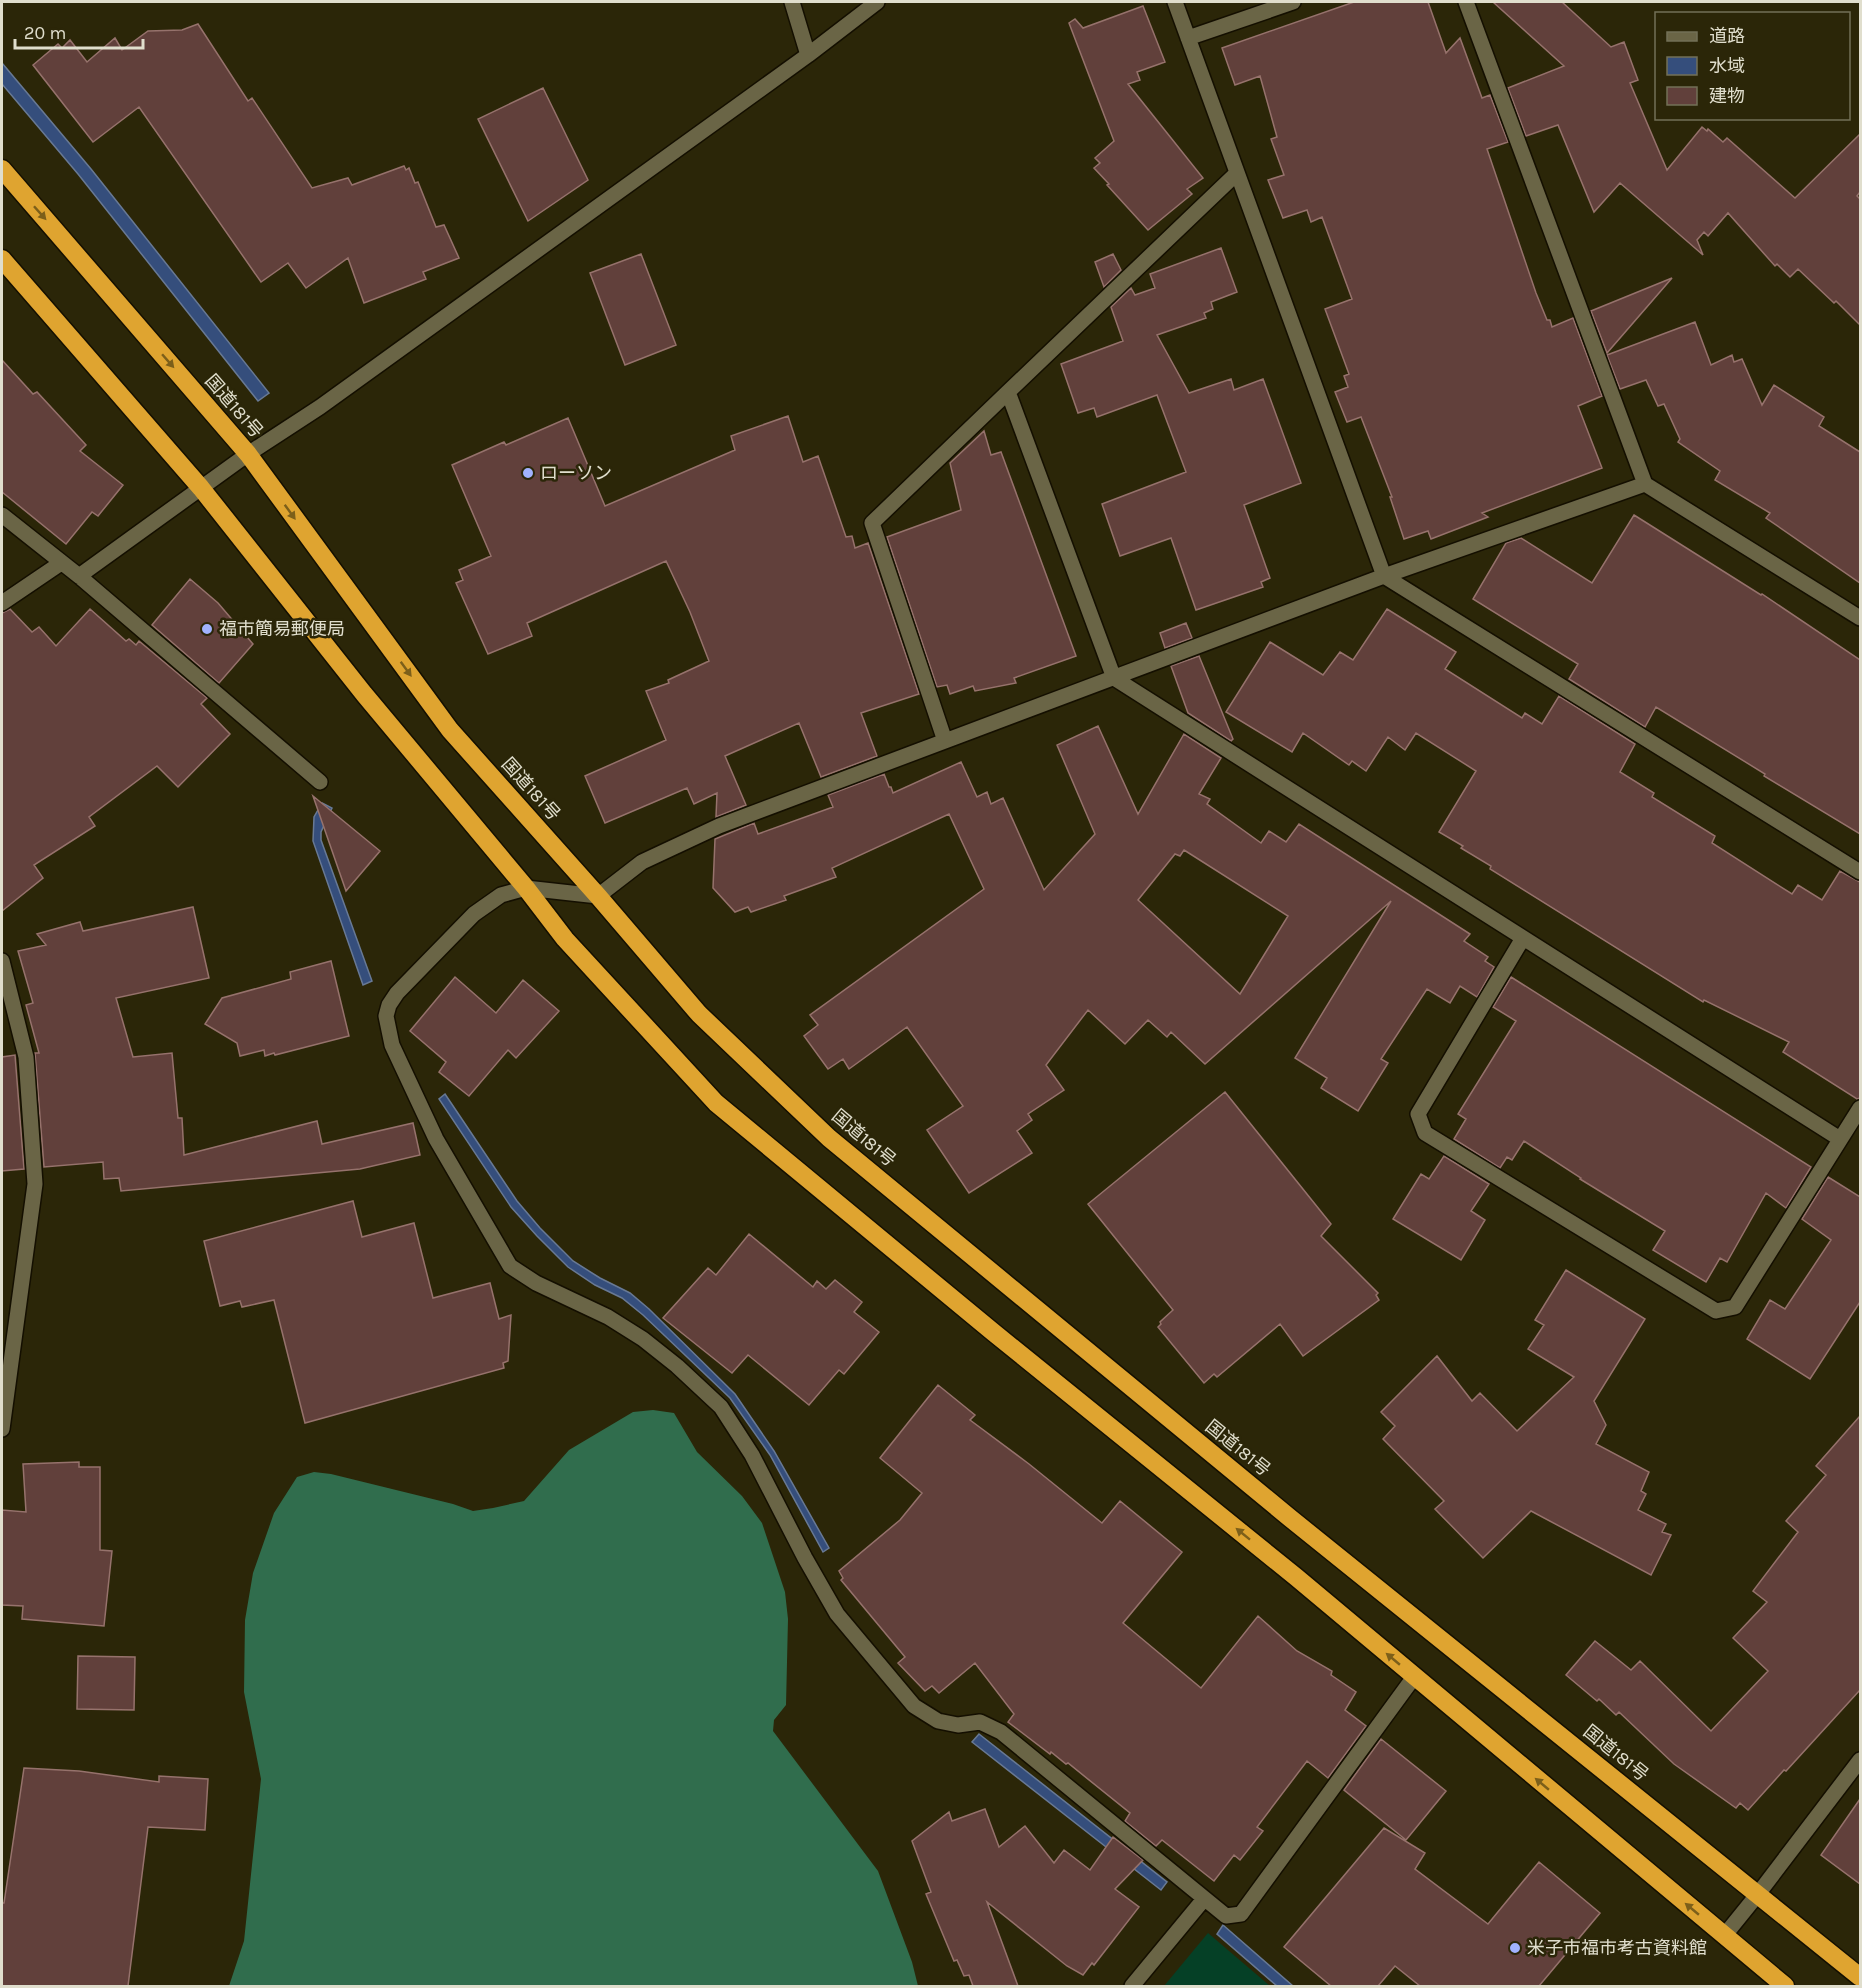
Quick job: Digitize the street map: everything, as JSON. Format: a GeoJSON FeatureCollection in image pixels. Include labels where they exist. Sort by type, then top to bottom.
{"type":"FeatureCollection","features":[{"type":"Feature","properties":{"kind":"highway","name":"国道181号"},"geometry":{"type":"LineString","coordinates":[[2,169],[248,454],[450,730],[598,896],[699,1014],[829,1138],[1281,1511],[1860,1977]]}},
{"type":"Feature","properties":{"kind":"highway"},"geometry":{"type":"LineString","coordinates":[[2,259],[201,488],[565,939],[716,1103],[993,1332],[1296,1577],[1785,1986]]}},
{"type":"Feature","properties":{"kind":"street"},"geometry":{"type":"LineString","coordinates":[[792,2],[808,55]]}},
{"type":"Feature","properties":{"kind":"street"},"geometry":{"type":"LineString","coordinates":[[79,576],[248,454],[330,400],[808,55],[877,2]]}},
{"type":"Feature","properties":{"kind":"street"},"geometry":{"type":"LineString","coordinates":[[1175,2],[1384,576],[1860,872]]}},
{"type":"Feature","properties":{"kind":"street"},"geometry":{"type":"LineString","coordinates":[[1188,38],[1293,2]]}},
{"type":"Feature","properties":{"kind":"street"},"geometry":{"type":"LineString","coordinates":[[1466,2],[1645,484],[1860,618]]}},
{"type":"Feature","properties":{"kind":"street"},"geometry":{"type":"LineString","coordinates":[[945,741],[872,523],[1237,173]]}},
{"type":"Feature","properties":{"kind":"street"},"geometry":{"type":"LineString","coordinates":[[1008,392],[1114,678],[1840,1139]]}},
{"type":"Feature","properties":{"kind":"street"},"geometry":{"type":"LineString","coordinates":[[1414,1677],[1241,1914],[1226,1916],[1001,1732],[980,1722],[958,1725],[938,1721],[914,1706],[837,1614],[805,1558],[752,1455],[721,1407],[677,1366],[643,1339],[608,1317],[537,1283],[510,1266],[432,1130],[392,1045],[386,1016],[389,1005],[397,993],[474,914],[501,895],[526,888],[598,896],[642,862],[719,826],[1384,576],[1645,484]]}},
{"type":"Feature","properties":{"kind":"street"},"geometry":{"type":"LineString","coordinates":[[2,515],[79,576],[320,782]]}},
{"type":"Feature","properties":{"kind":"street"},"geometry":{"type":"LineString","coordinates":[[2,603],[61,563]]}},
{"type":"Feature","properties":{"kind":"street"},"geometry":{"type":"LineString","coordinates":[[1523,938],[1418,1114],[1425,1133],[1716,1311],[1735,1307],[1860,1108]]}},
{"type":"Feature","properties":{"kind":"street"},"geometry":{"type":"LineString","coordinates":[[2,961],[26,1057],[35,1184],[2,1429]]}},
{"type":"Feature","properties":{"kind":"street"},"geometry":{"type":"LineString","coordinates":[[1724,1936],[1860,1760]]}},
{"type":"Feature","properties":{"kind":"street"},"geometry":{"type":"LineString","coordinates":[[1132,1986],[1204,1899]]}},
{"type":"Feature","properties":{"kind":"green space"},"geometry":{"type":"Polygon","coordinates":[[[653,1410],[674,1413],[697,1452],[742,1496],[762,1523],[785,1592],[788,1619],[786,1705],[774,1720],[773,1731],[878,1871],[912,1962],[918,1986],[229,1986],[244,1941],[261,1779],[244,1692],[245,1620],[253,1573],[274,1513],[297,1477],[314,1472],[331,1474],[473,1511],[493,1508],[524,1501],[569,1450],[633,1412],[653,1410]]]}},
{"type":"Feature","properties":{"kind":"green space"},"geometry":{"type":"Polygon","coordinates":[[[1208,1933],[1270,1986],[1164,1986],[1208,1933]]]}},
{"type":"Feature","properties":{"kind":"water"},"geometry":{"type":"Polygon","coordinates":[[[2,63],[91,169],[269,393],[258,401],[78,174],[2,84],[2,63]]]}},
{"type":"Feature","properties":{"kind":"water"},"geometry":{"type":"Polygon","coordinates":[[[322,803],[332,808],[321,832],[321,840],[372,981],[363,985],[313,841],[314,817],[322,803]]]}},
{"type":"Feature","properties":{"kind":"water"},"geometry":{"type":"Polygon","coordinates":[[[445,1094],[517,1201],[540,1228],[573,1261],[630,1293],[649,1309],[735,1394],[774,1451],[829,1548],[823,1552],[770,1455],[730,1398],[622,1298],[595,1285],[568,1267],[511,1207],[439,1099],[445,1094]]]}},
{"type":"Feature","properties":{"kind":"water"},"geometry":{"type":"Polygon","coordinates":[[[979,1734],[1167,1882],[1161,1890],[972,1742],[979,1734]]]}},
{"type":"Feature","properties":{"kind":"water"},"geometry":{"type":"Polygon","coordinates":[[[1223,1925],[1293,1986],[1277,1986],[1217,1934],[1223,1925]]]}},
{"type":"Feature","properties":{"kind":"building"},"geometry":{"type":"Polygon","coordinates":[[[1354,2],[1428,2],[1446,53],[1460,38],[1482,98],[1490,95],[1508,142],[1487,149],[1536,293],[1552,327],[1573,318],[1602,396],[1578,406],[1602,468],[1482,513],[1488,517],[1431,539],[1428,531],[1404,539],[1390,497],[1392,497],[1361,417],[1347,422],[1335,392],[1348,387],[1344,376],[1349,374],[1325,309],[1352,299],[1322,217],[1311,222],[1307,210],[1283,218],[1268,180],[1284,175],[1271,139],[1277,137],[1260,76],[1235,85],[1222,48],[1354,2]]]}},
{"type":"Feature","properties":{"kind":"building"},"geometry":{"type":"Polygon","coordinates":[[[1493,2],[1562,2],[1611,47],[1624,42],[1638,80],[1630,83],[1667,170],[1702,127],[1707,131],[1708,129],[1723,142],[1727,138],[1795,198],[1860,134],[1860,192],[1857,196],[1860,199],[1860,325],[1798,269],[1790,277],[1777,264],[1775,266],[1728,213],[1708,236],[1704,232],[1697,240],[1703,255],[1620,183],[1594,212],[1558,125],[1526,136],[1508,88],[1564,66],[1493,2]]]}},
{"type":"Feature","properties":{"kind":"building"},"geometry":{"type":"Polygon","coordinates":[[[1143,6],[1165,62],[1137,72],[1140,80],[1128,84],[1203,178],[1187,189],[1192,194],[1148,230],[1094,168],[1100,163],[1095,158],[1114,141],[1069,23],[1075,19],[1083,28],[1143,6]]]}},
{"type":"Feature","properties":{"kind":"building"},"geometry":{"type":"Polygon","coordinates":[[[198,24],[248,101],[252,98],[312,188],[348,178],[352,185],[404,166],[406,170],[409,168],[415,183],[418,182],[436,227],[444,225],[459,258],[423,272],[426,279],[364,303],[348,258],[306,288],[288,263],[261,282],[139,107],[93,142],[33,65],[58,44],[62,48],[70,40],[87,62],[115,38],[122,50],[148,31],[182,30],[198,24]]]}},
{"type":"Feature","properties":{"kind":"building"},"geometry":{"type":"Polygon","coordinates":[[[543,88],[588,180],[528,221],[478,119],[543,88]]]}},
{"type":"Feature","properties":{"kind":"building"},"geometry":{"type":"Polygon","coordinates":[[[1221,248],[1237,292],[1211,302],[1213,309],[1204,313],[1206,318],[1157,335],[1189,393],[1231,379],[1234,390],[1263,379],[1301,483],[1244,505],[1270,578],[1261,582],[1263,587],[1196,610],[1171,538],[1120,556],[1102,504],[1186,472],[1157,395],[1097,417],[1094,408],[1078,413],[1061,364],[1123,341],[1111,307],[1131,288],[1135,295],[1155,288],[1150,274],[1221,248]]]}},
{"type":"Feature","properties":{"kind":"building"},"geometry":{"type":"Polygon","coordinates":[[[641,254],[676,345],[625,365],[590,273],[641,254]]]}},
{"type":"Feature","properties":{"kind":"building"},"geometry":{"type":"Polygon","coordinates":[[[1113,254],[1121,270],[1104,287],[1095,262],[1113,254]]]}},
{"type":"Feature","properties":{"kind":"building"},"geometry":{"type":"Polygon","coordinates":[[[1672,278],[1607,353],[1591,311],[1672,278]]]}},
{"type":"Feature","properties":{"kind":"building"},"geometry":{"type":"Polygon","coordinates":[[[1695,322],[1711,365],[1732,355],[1734,362],[1742,359],[1762,405],[1774,385],[1824,417],[1819,426],[1860,452],[1860,583],[1766,518],[1770,513],[1715,480],[1720,471],[1678,442],[1680,439],[1664,404],[1658,406],[1646,380],[1620,389],[1607,355],[1695,322]]]}},
{"type":"Feature","properties":{"kind":"building"},"geometry":{"type":"Polygon","coordinates":[[[2,360],[33,394],[37,392],[86,445],[80,451],[123,485],[98,516],[92,512],[66,544],[2,492],[2,360]]]}},
{"type":"Feature","properties":{"kind":"building"},"geometry":{"type":"Polygon","coordinates":[[[788,416],[803,462],[818,456],[846,537],[852,536],[855,548],[868,543],[919,694],[861,713],[877,756],[821,777],[799,723],[725,756],[746,805],[716,817],[717,793],[694,804],[687,788],[605,823],[585,776],[666,740],[646,691],[669,683],[668,680],[709,661],[690,612],[666,561],[527,623],[532,636],[488,654],[456,583],[463,580],[459,570],[491,556],[452,465],[568,418],[605,506],[735,450],[731,436],[788,416]]]}},
{"type":"Feature","properties":{"kind":"building"},"geometry":{"type":"Polygon","coordinates":[[[984,431],[991,455],[1001,452],[1076,656],[1014,678],[1016,683],[975,691],[973,686],[950,694],[947,685],[937,687],[887,537],[961,510],[950,463],[984,431]]]}},
{"type":"Feature","properties":{"kind":"building"},"geometry":{"type":"Polygon","coordinates":[[[1634,515],[1762,594],[1860,660],[1860,834],[1656,707],[1645,727],[1569,679],[1578,664],[1473,599],[1506,543],[1521,538],[1592,583],[1634,515]]]}},
{"type":"Feature","properties":{"kind":"building"},"geometry":{"type":"Polygon","coordinates":[[[190,579],[218,603],[253,644],[219,683],[152,625],[190,579]]]}},
{"type":"Feature","properties":{"kind":"building"},"geometry":{"type":"Polygon","coordinates":[[[10,609],[32,632],[39,627],[56,646],[90,609],[126,641],[129,639],[136,645],[139,641],[207,698],[201,704],[230,734],[178,787],[157,766],[89,817],[95,826],[34,865],[43,878],[2,911],[2,613],[10,609]]]}},
{"type":"Feature","properties":{"kind":"building"},"geometry":{"type":"Polygon","coordinates":[[[1387,609],[1456,652],[1445,669],[1522,718],[1525,713],[1542,724],[1559,696],[1635,744],[1620,772],[1654,793],[1652,797],[1715,836],[1712,843],[1792,894],[1798,885],[1822,900],[1840,871],[1860,882],[1860,1098],[1857,1099],[1783,1052],[1789,1042],[1704,1000],[1703,1002],[1490,869],[1491,866],[1439,832],[1476,771],[1416,733],[1405,750],[1388,737],[1366,771],[1352,761],[1349,765],[1303,733],[1292,752],[1226,712],[1270,642],[1323,675],[1340,652],[1353,660],[1387,609]]]}},
{"type":"Feature","properties":{"kind":"building"},"geometry":{"type":"Polygon","coordinates":[[[1186,623],[1192,638],[1165,648],[1160,633],[1186,623]]]}},
{"type":"Feature","properties":{"kind":"building"},"geometry":{"type":"Polygon","coordinates":[[[1199,656],[1233,739],[1231,741],[1188,713],[1171,666],[1199,656]]]}},
{"type":"Feature","properties":{"kind":"building"},"geometry":{"type":"Polygon","coordinates":[[[1098,726],[1138,814],[1184,734],[1221,758],[1199,794],[1210,799],[1207,804],[1261,843],[1269,831],[1286,842],[1299,824],[1470,934],[1464,941],[1488,957],[1485,961],[1494,967],[1477,997],[1460,986],[1450,1003],[1427,989],[1381,1059],[1388,1063],[1358,1111],[1321,1088],[1327,1078],[1295,1058],[1391,901],[1205,1064],[1171,1032],[1167,1037],[1148,1020],[1125,1044],[1088,1010],[1046,1065],[1064,1090],[1028,1114],[1032,1120],[1017,1131],[1032,1153],[969,1193],[927,1130],[963,1106],[907,1027],[849,1069],[843,1059],[828,1069],[804,1036],[818,1025],[810,1015],[984,889],[949,814],[832,868],[836,877],[784,896],[786,900],[751,912],[748,907],[735,912],[713,888],[715,839],[754,823],[758,834],[833,807],[828,795],[884,774],[893,793],[961,762],[977,797],[987,792],[991,804],[1003,798],[1044,890],[1095,834],[1057,745],[1098,726]],[[1184,850],[1180,856],[1175,854],[1138,900],[1240,994],[1288,916],[1184,850]]]}},
{"type":"Feature","properties":{"kind":"building"},"geometry":{"type":"Polygon","coordinates":[[[313,796],[380,851],[346,891],[313,796]]]}},
{"type":"Feature","properties":{"kind":"building"},"geometry":{"type":"Polygon","coordinates":[[[193,907],[209,978],[116,998],[133,1057],[172,1053],[178,1118],[182,1118],[184,1155],[317,1121],[322,1144],[413,1123],[420,1155],[360,1169],[121,1191],[119,1178],[104,1179],[103,1162],[44,1167],[35,1053],[39,1053],[26,1005],[33,1003],[18,951],[46,945],[37,934],[80,922],[83,931],[193,907]]]}},
{"type":"Feature","properties":{"kind":"building"},"geometry":{"type":"Polygon","coordinates":[[[331,961],[349,1036],[275,1055],[274,1053],[265,1056],[264,1050],[240,1056],[237,1043],[205,1024],[222,998],[291,979],[290,972],[331,961]]]}},
{"type":"Feature","properties":{"kind":"building"},"geometry":{"type":"Polygon","coordinates":[[[455,977],[496,1013],[523,980],[559,1011],[516,1058],[508,1050],[469,1096],[439,1072],[446,1062],[410,1031],[455,977]]]}},
{"type":"Feature","properties":{"kind":"building"},"geometry":{"type":"Polygon","coordinates":[[[1511,977],[1811,1167],[1786,1208],[1766,1193],[1727,1262],[1720,1258],[1706,1282],[1653,1250],[1665,1231],[1580,1179],[1524,1141],[1512,1160],[1507,1157],[1500,1168],[1454,1139],[1466,1119],[1458,1114],[1516,1021],[1493,1007],[1511,977]]]}},
{"type":"Feature","properties":{"kind":"building"},"geometry":{"type":"Polygon","coordinates":[[[15,1055],[24,1169],[2,1171],[2,1057],[15,1055]]]}},
{"type":"Feature","properties":{"kind":"building"},"geometry":{"type":"Polygon","coordinates":[[[1225,1092],[1331,1224],[1321,1236],[1378,1293],[1376,1295],[1379,1300],[1303,1356],[1280,1324],[1217,1377],[1214,1374],[1204,1383],[1158,1327],[1160,1322],[1173,1310],[1088,1204],[1225,1092]]]}},
{"type":"Feature","properties":{"kind":"building"},"geometry":{"type":"Polygon","coordinates":[[[1444,1156],[1489,1184],[1471,1211],[1485,1220],[1461,1260],[1393,1219],[1421,1174],[1429,1179],[1444,1156]]]}},
{"type":"Feature","properties":{"kind":"building"},"geometry":{"type":"Polygon","coordinates":[[[1828,1177],[1860,1197],[1860,1302],[1810,1379],[1747,1339],[1770,1300],[1785,1309],[1831,1240],[1802,1219],[1828,1177]]]}},
{"type":"Feature","properties":{"kind":"building"},"geometry":{"type":"Polygon","coordinates":[[[353,1201],[362,1237],[414,1223],[433,1298],[490,1283],[499,1319],[511,1315],[508,1361],[503,1363],[504,1368],[305,1423],[274,1300],[242,1307],[240,1301],[220,1306],[204,1241],[353,1201]]]}},
{"type":"Feature","properties":{"kind":"building"},"geometry":{"type":"Polygon","coordinates":[[[749,1234],[813,1287],[817,1281],[826,1289],[835,1280],[862,1302],[854,1312],[879,1332],[844,1374],[839,1370],[809,1405],[748,1355],[732,1373],[663,1318],[708,1268],[716,1275],[749,1234]]]}},
{"type":"Feature","properties":{"kind":"building"},"geometry":{"type":"Polygon","coordinates":[[[1566,1270],[1645,1319],[1594,1401],[1606,1425],[1596,1444],[1649,1472],[1641,1491],[1646,1494],[1638,1510],[1666,1524],[1662,1532],[1671,1535],[1651,1575],[1531,1511],[1483,1558],[1435,1509],[1444,1501],[1383,1439],[1395,1426],[1381,1412],[1437,1356],[1472,1401],[1480,1393],[1517,1431],[1574,1377],[1528,1349],[1544,1325],[1535,1320],[1566,1270]]]}},
{"type":"Feature","properties":{"kind":"building"},"geometry":{"type":"Polygon","coordinates":[[[938,1385],[975,1415],[970,1420],[1102,1523],[1120,1501],[1182,1552],[1123,1623],[1201,1688],[1258,1616],[1297,1651],[1332,1671],[1331,1675],[1356,1692],[1345,1710],[1366,1726],[1328,1778],[1307,1761],[1257,1827],[1263,1831],[1240,1860],[1234,1855],[1214,1881],[1162,1840],[1156,1846],[1125,1821],[1130,1813],[1068,1763],[1066,1764],[1051,1752],[1050,1754],[1008,1722],[1014,1714],[975,1663],[939,1693],[932,1686],[925,1691],[898,1663],[905,1657],[841,1580],[843,1578],[839,1571],[900,1520],[922,1493],[880,1458],[938,1385]]]}},
{"type":"Feature","properties":{"kind":"building"},"geometry":{"type":"Polygon","coordinates":[[[1860,1416],[1860,1690],[1748,1810],[1740,1803],[1736,1808],[1674,1764],[1619,1712],[1616,1715],[1599,1699],[1597,1701],[1566,1675],[1595,1641],[1631,1670],[1640,1661],[1711,1731],[1768,1671],[1733,1638],[1767,1602],[1753,1591],[1798,1532],[1786,1521],[1826,1475],[1816,1466],[1860,1416]]]}},
{"type":"Feature","properties":{"kind":"building"},"geometry":{"type":"Polygon","coordinates":[[[79,1462],[79,1467],[100,1467],[100,1550],[112,1551],[104,1626],[22,1619],[23,1606],[2,1605],[2,1510],[26,1512],[23,1464],[79,1462]]]}},
{"type":"Feature","properties":{"kind":"building"},"geometry":{"type":"Polygon","coordinates":[[[78,1656],[135,1657],[134,1710],[77,1709],[78,1656]]]}},
{"type":"Feature","properties":{"kind":"building"},"geometry":{"type":"Polygon","coordinates":[[[1381,1739],[1446,1791],[1406,1840],[1344,1790],[1381,1739]]]}},
{"type":"Feature","properties":{"kind":"building"},"geometry":{"type":"Polygon","coordinates":[[[24,1768],[79,1771],[159,1782],[159,1776],[208,1779],[205,1830],[148,1827],[128,1986],[2,1986],[2,1903],[4,1903],[24,1768]]]}},
{"type":"Feature","properties":{"kind":"building"},"geometry":{"type":"Polygon","coordinates":[[[1860,1799],[1860,1884],[1821,1855],[1860,1799]]]}},
{"type":"Feature","properties":{"kind":"building"},"geometry":{"type":"Polygon","coordinates":[[[985,1809],[999,1847],[1025,1826],[1054,1863],[1064,1850],[1090,1870],[1113,1837],[1143,1860],[1115,1889],[1139,1907],[1094,1965],[1092,1963],[1083,1975],[1067,1966],[987,1902],[1018,1986],[973,1986],[969,1975],[964,1976],[957,1960],[954,1961],[926,1894],[931,1892],[912,1841],[949,1812],[952,1821],[985,1809]]]}},
{"type":"Feature","properties":{"kind":"building"},"geometry":{"type":"Polygon","coordinates":[[[1384,1828],[1425,1853],[1415,1869],[1488,1924],[1539,1862],[1600,1913],[1539,1986],[1420,1986],[1395,1966],[1378,1986],[1331,1986],[1284,1947],[1384,1828]]]}},
{"type":"Feature","properties":{"kind":"place","name":"ローソン"},"geometry":{"type":"Point","coordinates":[528,473]}},
{"type":"Feature","properties":{"kind":"place","name":"福市簡易郵便局"},"geometry":{"type":"Point","coordinates":[207,629]}},
{"type":"Feature","properties":{"kind":"place","name":"米子市福市考古資料館"},"geometry":{"type":"Point","coordinates":[1515,1948]}}]}
